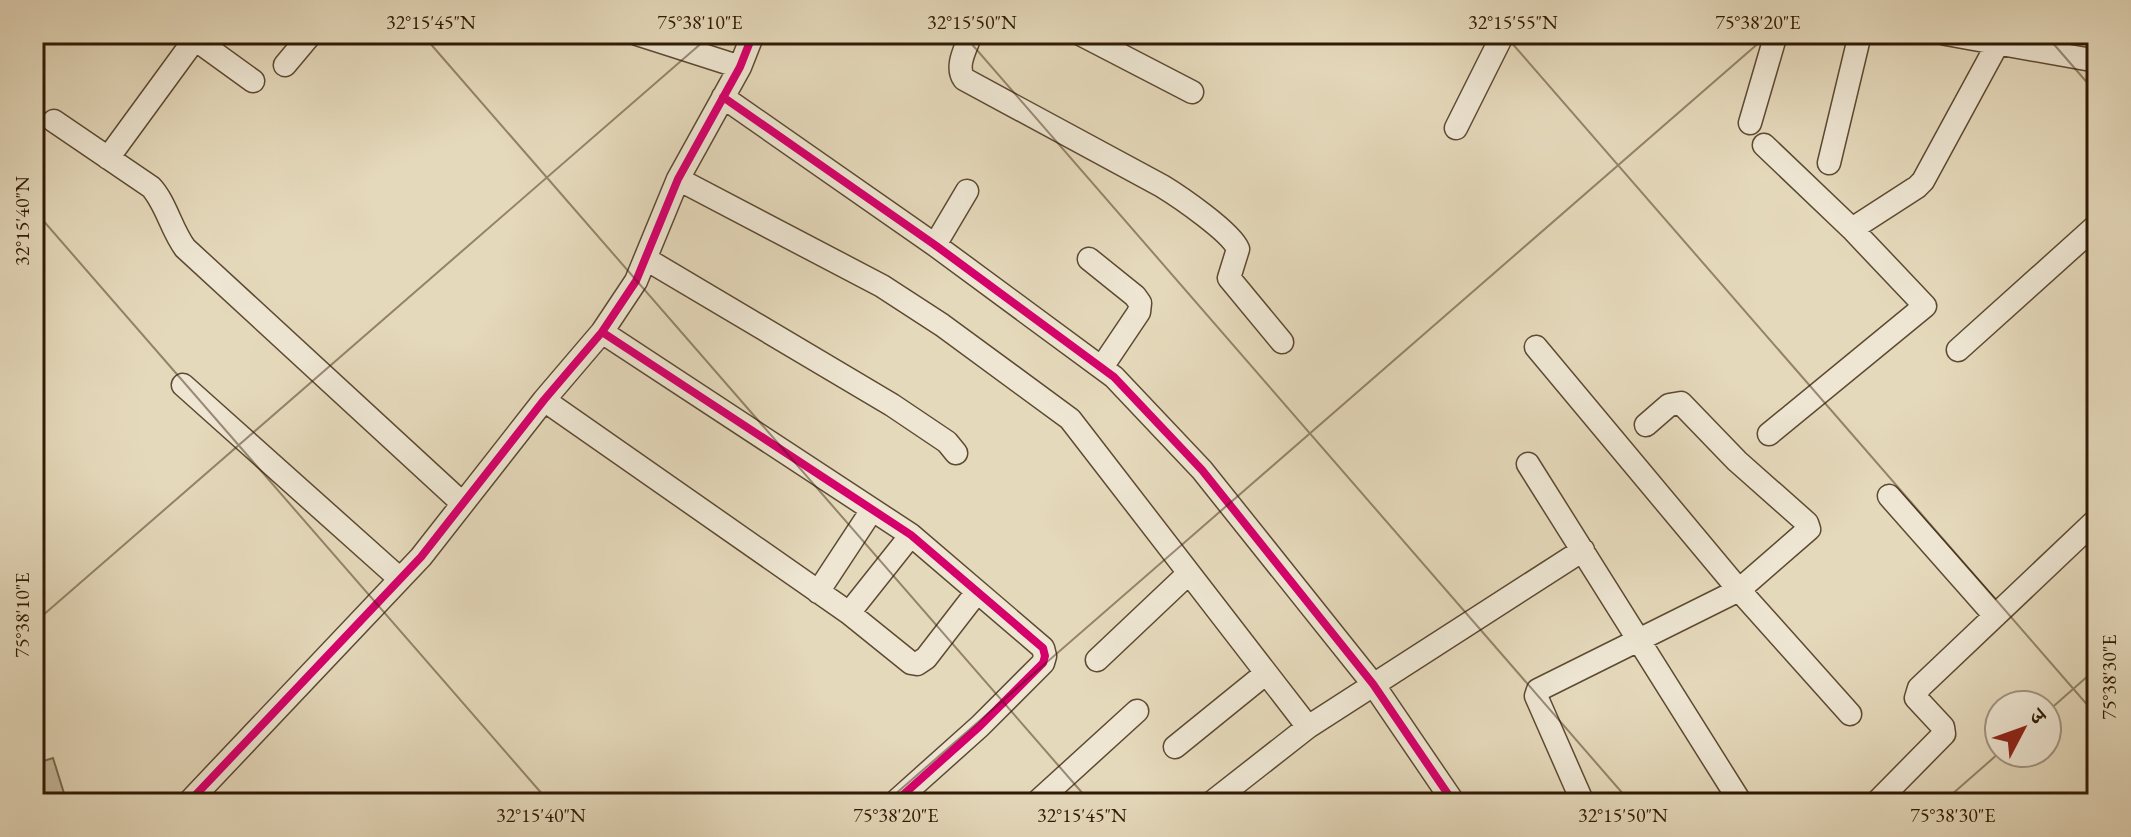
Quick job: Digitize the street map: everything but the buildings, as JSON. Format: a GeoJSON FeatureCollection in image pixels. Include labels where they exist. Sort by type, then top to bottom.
{"type":"FeatureCollection","features":[{"type":"Feature","properties":{"kind":"street"},"geometry":{"type":"LineString","coordinates":[[285,65],[311,34]]}},
{"type":"Feature","properties":{"kind":"street"},"geometry":{"type":"LineString","coordinates":[[637,34],[740,67]]}},
{"type":"Feature","properties":{"kind":"street"},"geometry":{"type":"LineString","coordinates":[[188,803],[421,557],[544,400],[602,332],[622,304],[646,259],[678,179],[740,67],[753,34]]}},
{"type":"Feature","properties":{"kind":"street"},"geometry":{"type":"LineString","coordinates":[[971,34],[960,65],[960,74],[964,79],[1171,191],[1234,240],[1238,249],[1229,278],[1282,342]]}},
{"type":"Feature","properties":{"kind":"street"},"geometry":{"type":"LineString","coordinates":[[1080,34],[1192,92]]}},
{"type":"Feature","properties":{"kind":"street"},"geometry":{"type":"LineString","coordinates":[[1456,128],[1503,34]]}},
{"type":"Feature","properties":{"kind":"street"},"geometry":{"type":"LineString","coordinates":[[1750,123],[1776,34]]}},
{"type":"Feature","properties":{"kind":"street"},"geometry":{"type":"LineString","coordinates":[[1829,163],[1860,34]]}},
{"type":"Feature","properties":{"kind":"street"},"geometry":{"type":"LineString","coordinates":[[1946,34],[2097,61]]}},
{"type":"Feature","properties":{"kind":"street"},"geometry":{"type":"LineString","coordinates":[[108,158],[191,36],[253,81]]}},
{"type":"Feature","properties":{"kind":"street"},"geometry":{"type":"LineString","coordinates":[[1852,229],[1923,181],[1998,43]]}},
{"type":"Feature","properties":{"kind":"street"},"geometry":{"type":"LineString","coordinates":[[723,97],[935,245],[1102,367],[1136,398],[1202,470],[1373,684],[1454,803]]}},
{"type":"Feature","properties":{"kind":"street"},"geometry":{"type":"LineString","coordinates":[[54,121],[158,196],[185,248],[462,503]]}},
{"type":"Feature","properties":{"kind":"street"},"geometry":{"type":"LineString","coordinates":[[1764,145],[1852,229],[1925,306],[1769,434]]}},
{"type":"Feature","properties":{"kind":"street"},"geometry":{"type":"LineString","coordinates":[[678,179],[882,286],[942,325],[1070,419],[1308,727]]}},
{"type":"Feature","properties":{"kind":"street"},"geometry":{"type":"LineString","coordinates":[[935,245],[967,191]]}},
{"type":"Feature","properties":{"kind":"street"},"geometry":{"type":"LineString","coordinates":[[1958,350],[2097,225]]}},
{"type":"Feature","properties":{"kind":"street"},"geometry":{"type":"LineString","coordinates":[[646,259],[892,405],[947,442],[956,453]]}},
{"type":"Feature","properties":{"kind":"street"},"geometry":{"type":"LineString","coordinates":[[1089,259],[1140,303],[1139,312],[1102,367]]}},
{"type":"Feature","properties":{"kind":"street"},"geometry":{"type":"LineString","coordinates":[[602,332],[911,535],[1043,648],[1043,663],[980,726],[894,803]]}},
{"type":"Feature","properties":{"kind":"street"},"geometry":{"type":"LineString","coordinates":[[1536,347],[1739,590],[1850,714]]}},
{"type":"Feature","properties":{"kind":"street"},"geometry":{"type":"LineString","coordinates":[[183,385],[400,579]]}},
{"type":"Feature","properties":{"kind":"street"},"geometry":{"type":"LineString","coordinates":[[544,400],[849,613],[911,663],[917,664],[926,658],[977,592]]}},
{"type":"Feature","properties":{"kind":"street"},"geometry":{"type":"LineString","coordinates":[[1583,803],[1536,696],[1537,692],[1577,668],[1639,641],[1739,590],[1808,532],[1807,523],[1737,461],[1681,403],[1669,405],[1646,425]]}},
{"type":"Feature","properties":{"kind":"street"},"geometry":{"type":"LineString","coordinates":[[1528,464],[1741,803]]}},
{"type":"Feature","properties":{"kind":"street"},"geometry":{"type":"LineString","coordinates":[[1889,496],[1995,616]]}},
{"type":"Feature","properties":{"kind":"street"},"geometry":{"type":"LineString","coordinates":[[818,592],[872,510]]}},
{"type":"Feature","properties":{"kind":"street"},"geometry":{"type":"LineString","coordinates":[[1876,803],[1944,734],[1943,727],[1916,698],[1919,688],[2097,522]]}},
{"type":"Feature","properties":{"kind":"street"},"geometry":{"type":"LineString","coordinates":[[849,613],[911,535]]}},
{"type":"Feature","properties":{"kind":"street"},"geometry":{"type":"LineString","coordinates":[[1211,803],[1308,727],[1583,550]]}},
{"type":"Feature","properties":{"kind":"street"},"geometry":{"type":"LineString","coordinates":[[1097,660],[1189,573]]}},
{"type":"Feature","properties":{"kind":"street"},"geometry":{"type":"LineString","coordinates":[[1175,747],[1265,674]]}},
{"type":"Feature","properties":{"kind":"street"},"geometry":{"type":"LineString","coordinates":[[1036,803],[1137,711]]}},
{"type":"Feature","properties":{"kind":"shaded area"},"geometry":{"type":"Polygon","coordinates":[[[53,758],[67,803],[34,803],[34,764],[53,758]]]}},
{"type":"Feature","properties":{"kind":"cycle path"},"geometry":{"type":"LineString","coordinates":[[188,803],[421,557],[544,400],[602,332],[636,281],[678,179],[740,67],[753,34]]}},
{"type":"Feature","properties":{"kind":"cycle path"},"geometry":{"type":"LineString","coordinates":[[723,97],[935,245],[1114,377],[1202,470],[1373,684],[1454,803]]}},
{"type":"Feature","properties":{"kind":"cycle path"},"geometry":{"type":"LineString","coordinates":[[602,332],[911,535],[1043,648],[1043,663],[980,726],[894,803]]}}]}
